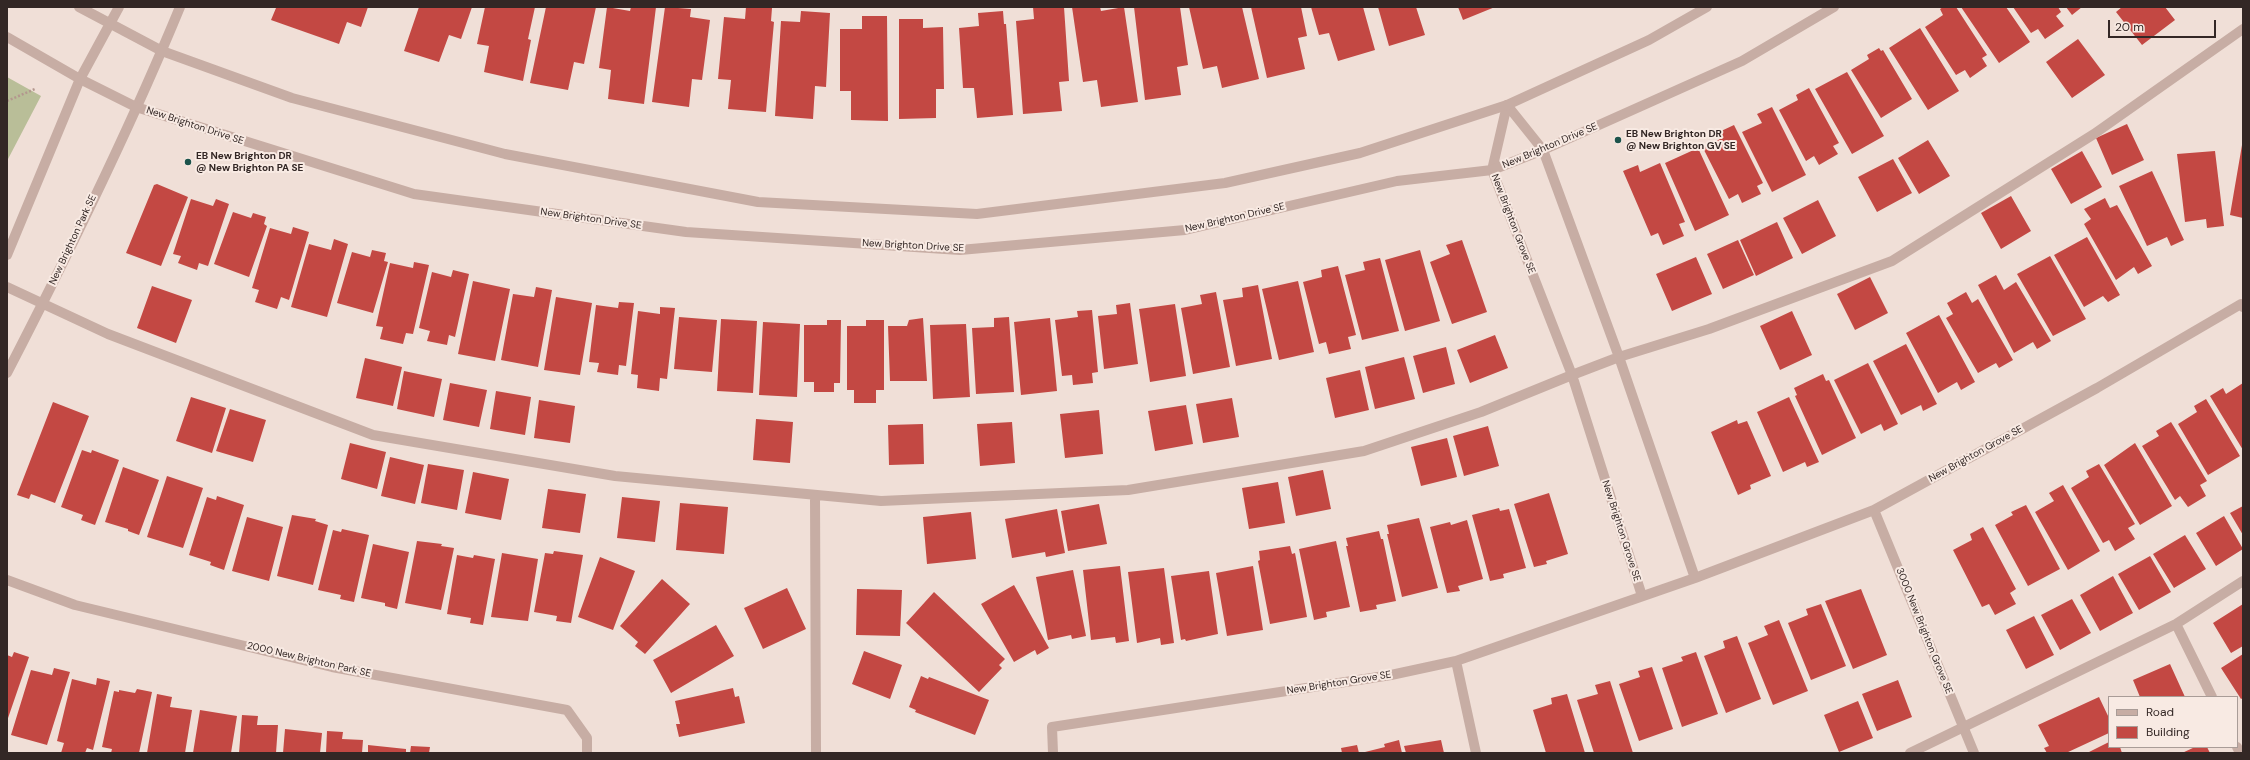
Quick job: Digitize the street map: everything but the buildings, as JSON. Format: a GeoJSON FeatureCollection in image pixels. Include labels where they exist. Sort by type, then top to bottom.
{"type":"FeatureCollection","features":[{"type":"Feature","properties":{"kind":"street"},"geometry":{"type":"LineString","coordinates":[[79,7],[162,51],[292,98],[505,154],[758,202],[977,214],[1225,183],[1360,153],[1507,105],[1649,40],[1708,7]]}},
{"type":"Feature","properties":{"kind":"street"},"geometry":{"type":"LineString","coordinates":[[7,255],[80,79],[119,7]]}},
{"type":"Feature","properties":{"kind":"street","name":"New Brighton Park SE"},"geometry":{"type":"LineString","coordinates":[[7,372],[43,303],[136,107],[162,51],[180,7]]}},
{"type":"Feature","properties":{"kind":"street","name":"New Brighton Drive SE"},"geometry":{"type":"LineString","coordinates":[[7,37],[80,79],[136,107],[281,154],[414,194],[686,232],[960,250],[1185,230],[1397,181],[1492,170],[1543,150],[1742,61],[1834,7]]}},
{"type":"Feature","properties":{"kind":"street"},"geometry":{"type":"LineString","coordinates":[[7,288],[43,303],[108,334],[373,435],[614,476],[881,501],[1128,490],[1364,450],[1481,412],[1619,357],[1709,329],[1892,261],[2094,134],[2243,29]]}},
{"type":"Feature","properties":{"kind":"street"},"geometry":{"type":"LineString","coordinates":[[1507,105],[1543,150],[1619,357],[1694,578]]}},
{"type":"Feature","properties":{"kind":"street","name":"New Brighton Grove SE"},"geometry":{"type":"LineString","coordinates":[[1507,105],[1492,170],[1572,375],[1642,596]]}},
{"type":"Feature","properties":{"kind":"street","name":"New Brighton Grove SE"},"geometry":{"type":"LineString","coordinates":[[1053,753],[1052,727],[1391,675],[1456,661],[1694,578],[1874,510],[2097,388],[2241,304],[2243,307]]}},
{"type":"Feature","properties":{"kind":"street"},"geometry":{"type":"LineString","coordinates":[[815,495],[816,753]]}},
{"type":"Feature","properties":{"kind":"street","name":"3000 New Brighton Grove SE"},"geometry":{"type":"LineString","coordinates":[[1874,510],[1974,753]]}},
{"type":"Feature","properties":{"kind":"street","name":"2000 New Brighton Park SE"},"geometry":{"type":"LineString","coordinates":[[7,580],[75,605],[332,667],[567,710],[587,738],[587,753]]}},
{"type":"Feature","properties":{"kind":"street"},"geometry":{"type":"LineString","coordinates":[[1910,753],[2176,624],[2243,582]]}},
{"type":"Feature","properties":{"kind":"street"},"geometry":{"type":"LineString","coordinates":[[2176,624],[2212,696]]}},
{"type":"Feature","properties":{"kind":"street"},"geometry":{"type":"LineString","coordinates":[[1456,661],[1476,753]]}},
{"type":"Feature","properties":{"kind":"path"},"geometry":{"type":"LineString","coordinates":[[7,100],[35,89]]}},
{"type":"Feature","properties":{"kind":"green space"},"geometry":{"type":"Polygon","coordinates":[[[7,77],[41,96],[7,161],[7,77]]]}},
{"type":"Feature","properties":{"kind":"place","name":"EB New Brighton DR @ New Brighton GV SE"},"geometry":{"type":"Point","coordinates":[1618,140]}},
{"type":"Feature","properties":{"kind":"place","name":"EB New Brighton DR @ New Brighton PA SE"},"geometry":{"type":"Point","coordinates":[188,162]}}]}
